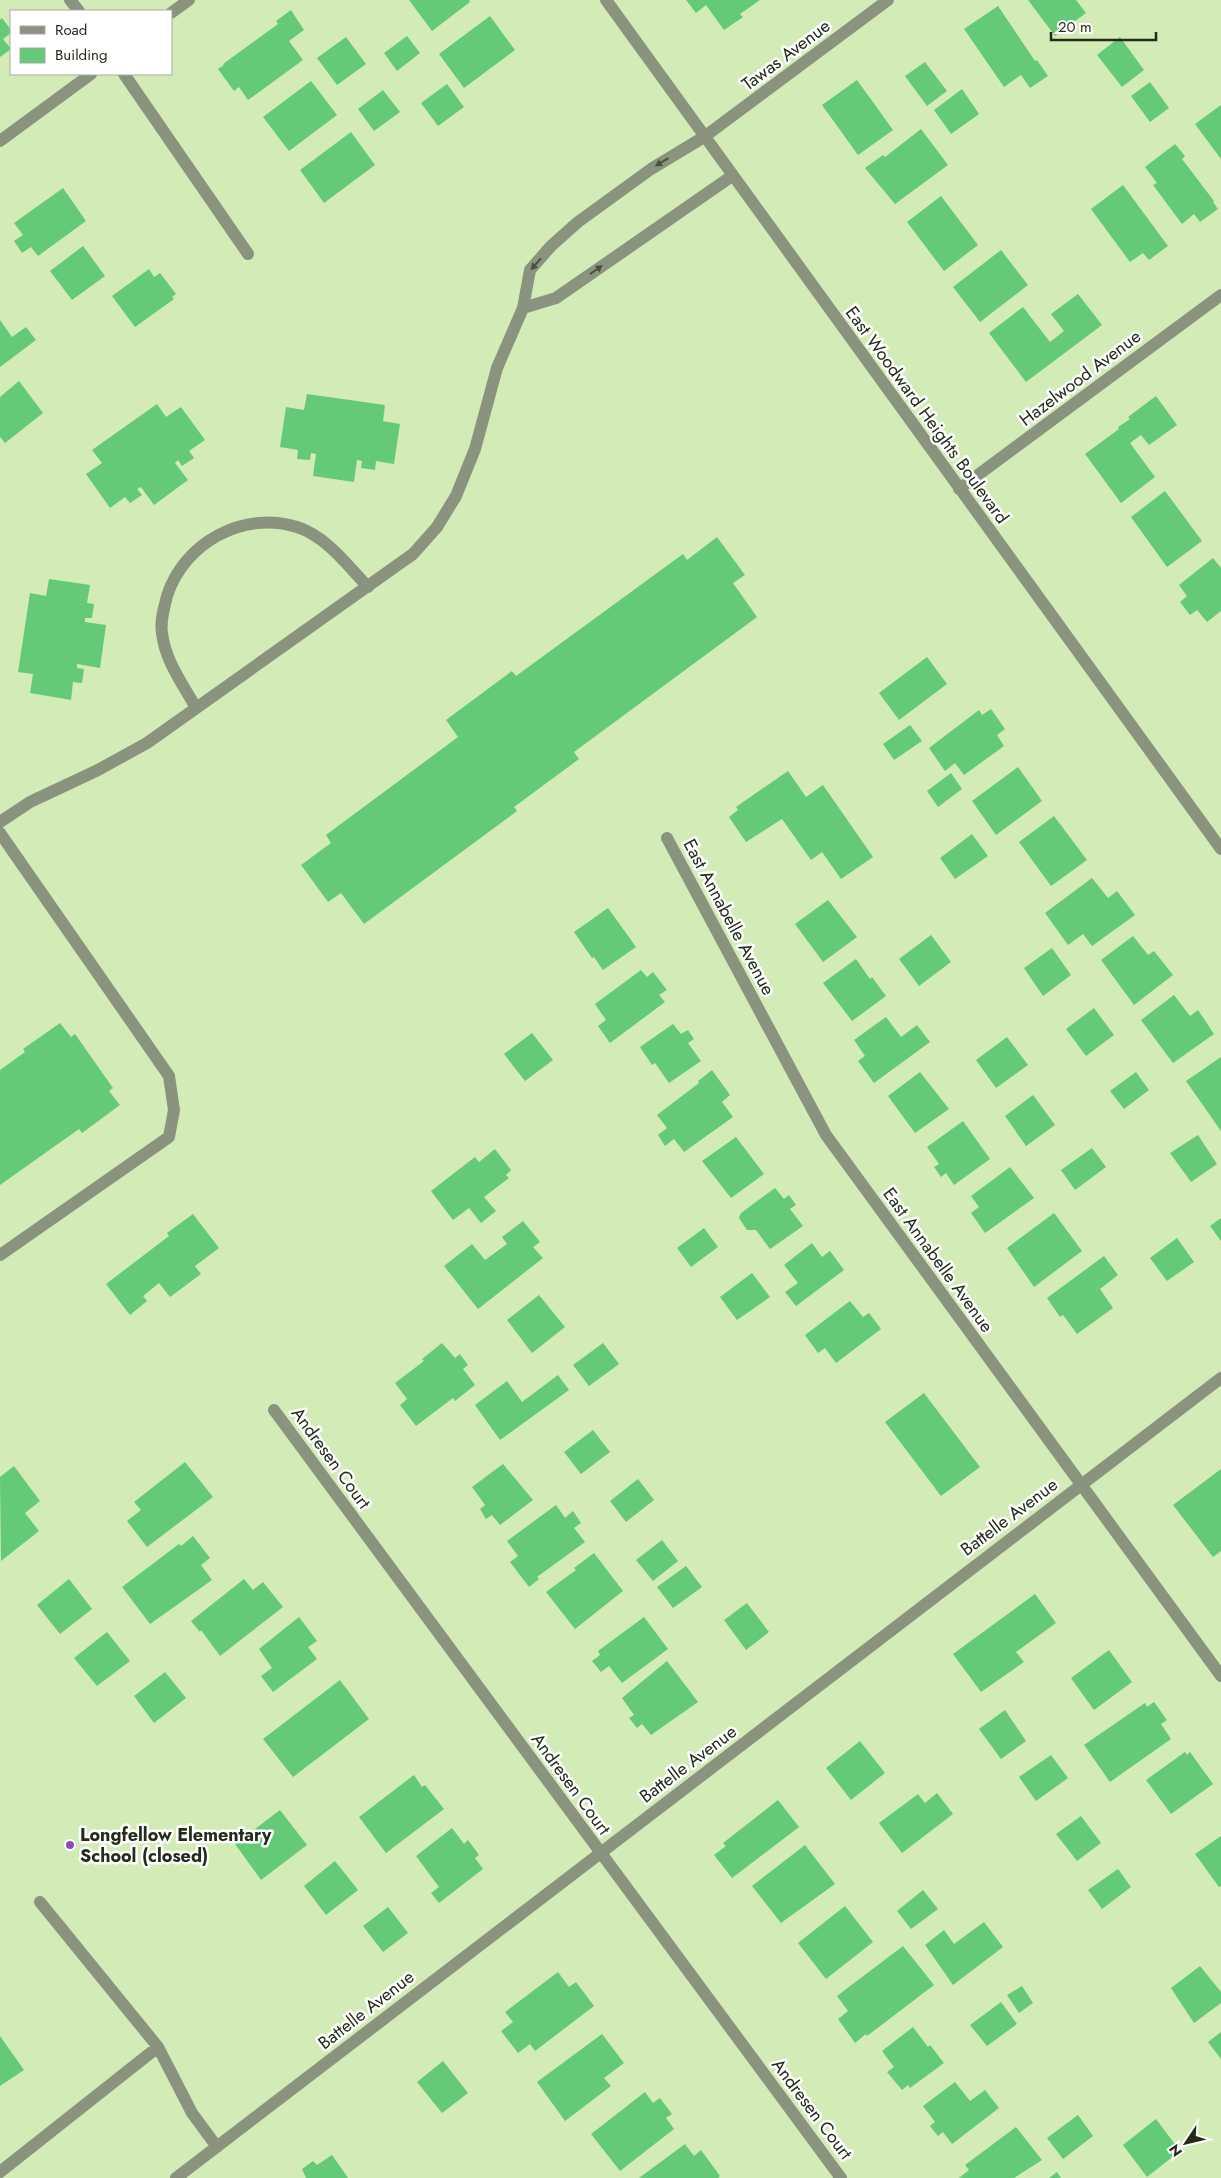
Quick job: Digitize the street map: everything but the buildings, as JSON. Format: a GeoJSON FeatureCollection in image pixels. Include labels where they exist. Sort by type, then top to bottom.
{"type":"FeatureCollection","features":[{"type":"Feature","properties":{"kind":"street"},"geometry":{"type":"LineString","coordinates":[[172,12],[189,0]]}},
{"type":"Feature","properties":{"kind":"street","name":"East Woodward Heights Boulevard"},"geometry":{"type":"LineString","coordinates":[[606,0],[959,489],[1219,842]]}},
{"type":"Feature","properties":{"kind":"street","name":"Tawas Avenue"},"geometry":{"type":"LineString","coordinates":[[0,822],[52,790],[122,758],[196,708],[413,554],[437,528],[456,496],[475,449],[497,368],[523,308],[530,270],[551,246],[578,222],[651,169],[704,137],[888,0]]}},
{"type":"Feature","properties":{"kind":"street"},"geometry":{"type":"LineString","coordinates":[[0,141],[90,75]]}},
{"type":"Feature","properties":{"kind":"street"},"geometry":{"type":"LineString","coordinates":[[125,75],[248,254]]}},
{"type":"Feature","properties":{"kind":"street"},"geometry":{"type":"LineString","coordinates":[[523,308],[556,298],[732,176]]}},
{"type":"Feature","properties":{"kind":"street","name":"Hazelwood Avenue"},"geometry":{"type":"LineString","coordinates":[[959,489],[1221,295]]}},
{"type":"Feature","properties":{"kind":"street"},"geometry":{"type":"LineString","coordinates":[[196,708],[166,655],[161,632],[163,610],[177,574],[188,558],[210,540],[234,527],[250,523],[273,521],[298,527],[321,539],[368,587]]}},
{"type":"Feature","properties":{"kind":"street"},"geometry":{"type":"LineString","coordinates":[[0,833],[169,1076],[174,1110],[169,1137],[0,1255]]}},
{"type":"Feature","properties":{"kind":"street","name":"East Annabelle Avenue"},"geometry":{"type":"LineString","coordinates":[[667,838],[826,1135],[1221,1676]]}},
{"type":"Feature","properties":{"kind":"street","name":"Battelle Avenue"},"geometry":{"type":"LineString","coordinates":[[176,2178],[1221,1378]]}},
{"type":"Feature","properties":{"kind":"street","name":"Andresen Court"},"geometry":{"type":"LineString","coordinates":[[274,1410],[841,2178]]}},
{"type":"Feature","properties":{"kind":"street"},"geometry":{"type":"LineString","coordinates":[[40,1902],[158,2047],[192,2113],[217,2146]]}},
{"type":"Feature","properties":{"kind":"street"},"geometry":{"type":"LineString","coordinates":[[0,2172],[158,2047]]}},
{"type":"Feature","properties":{"kind":"place","name":"Longfellow Elementary School (closed)"},"geometry":{"type":"Point","coordinates":[70,1845]}}]}
